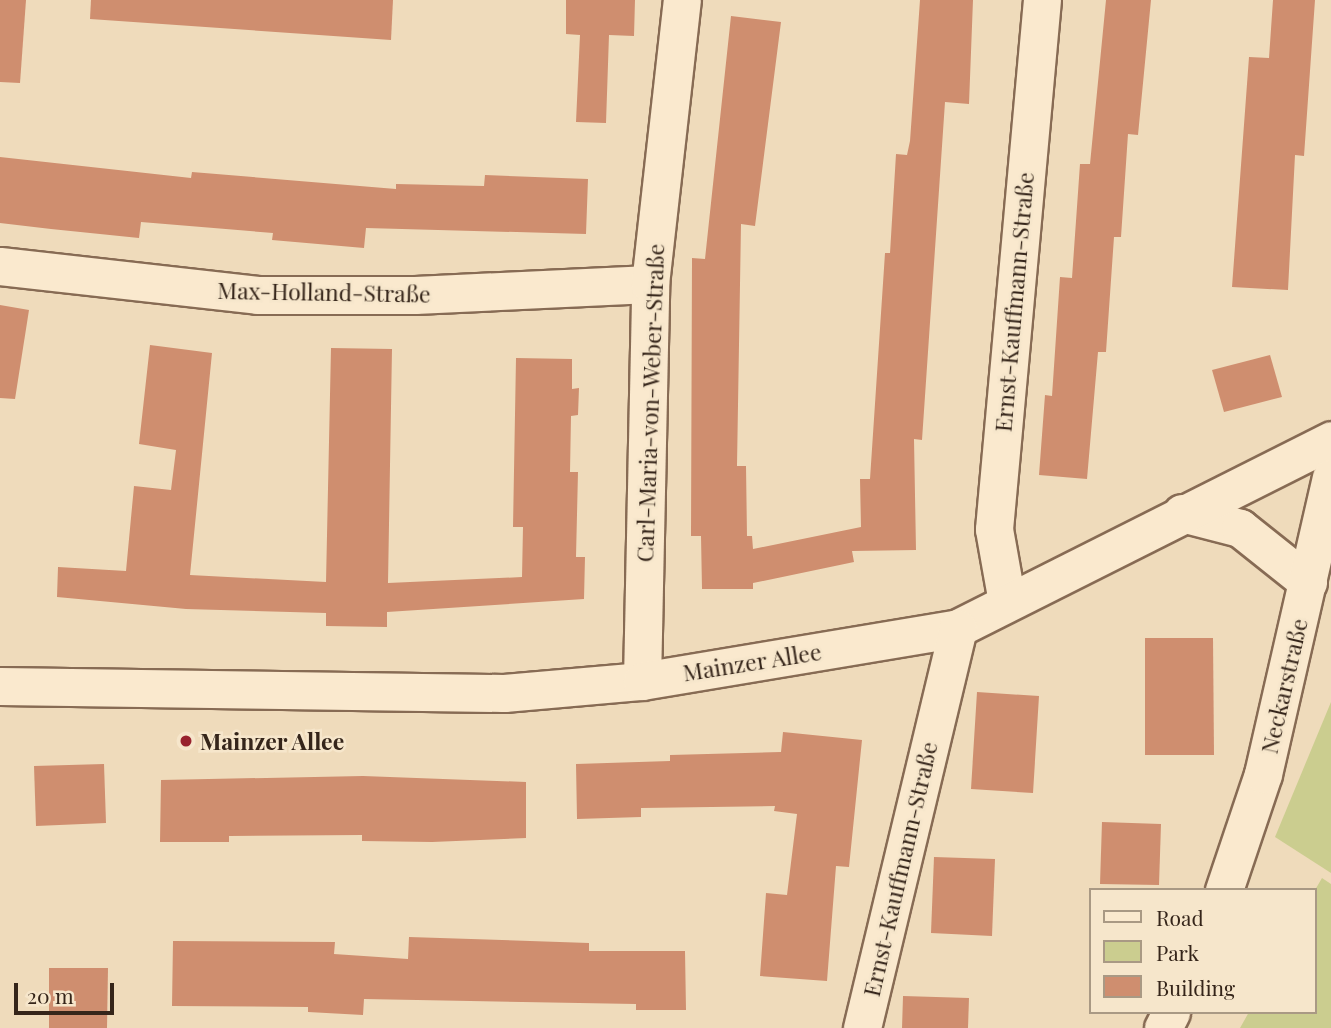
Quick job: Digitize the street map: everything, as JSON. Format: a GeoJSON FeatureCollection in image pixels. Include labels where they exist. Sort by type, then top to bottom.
{"type":"FeatureCollection","features":[{"type":"Feature","properties":{"kind":"street","name":"Carl-Maria-von-Weber-Straße"},"geometry":{"type":"LineString","coordinates":[[642,681],[650,284],[682,0]]}},
{"type":"Feature","properties":{"kind":"street","name":"Ernst-Kauffmann-Straße"},"geometry":{"type":"LineString","coordinates":[[1007,602],[994,529],[1042,0]]}},
{"type":"Feature","properties":{"kind":"street","name":"Max-Holland-Straße"},"geometry":{"type":"LineString","coordinates":[[0,266],[257,295],[415,295],[650,284]]}},
{"type":"Feature","properties":{"kind":"street","name":"Mainzer Allee"},"geometry":{"type":"LineString","coordinates":[[0,686],[504,693],[642,681],[958,628],[1331,440]]}},
{"type":"Feature","properties":{"kind":"street","name":"Neckarstraße"},"geometry":{"type":"LineString","coordinates":[[1225,888],[1263,774],[1331,478]]}},
{"type":"Feature","properties":{"kind":"street"},"geometry":{"type":"LineString","coordinates":[[1182,513],[1240,528],[1308,582]]}},
{"type":"Feature","properties":{"kind":"street","name":"Ernst-Kauffmann-Straße"},"geometry":{"type":"LineString","coordinates":[[862,1028],[958,628]]}},
{"type":"Feature","properties":{"kind":"green space"},"geometry":{"type":"Polygon","coordinates":[[[1331,702],[1331,873],[1275,837],[1331,702]]]}},
{"type":"Feature","properties":{"kind":"green space"},"geometry":{"type":"Polygon","coordinates":[[[1322,878],[1331,884],[1331,1028],[1240,1028],[1248,1014],[1317,1014],[1316,888],[1322,878]]]}},
{"type":"Feature","properties":{"kind":"building"},"geometry":{"type":"Polygon","coordinates":[[[0,0],[26,0],[20,83],[0,82],[0,0]]]}},
{"type":"Feature","properties":{"kind":"building"},"geometry":{"type":"Polygon","coordinates":[[[91,0],[393,0],[391,40],[90,19],[91,0]]]}},
{"type":"Feature","properties":{"kind":"building"},"geometry":{"type":"Polygon","coordinates":[[[566,0],[635,0],[634,36],[609,35],[606,123],[576,122],[580,35],[566,34],[566,0]]]}},
{"type":"Feature","properties":{"kind":"building"},"geometry":{"type":"Polygon","coordinates":[[[920,0],[973,0],[969,104],[945,102],[922,440],[914,439],[916,550],[852,551],[854,562],[753,583],[753,589],[702,589],[701,536],[691,536],[692,258],[705,259],[731,16],[781,22],[755,226],[741,224],[737,466],[746,466],[747,536],[752,536],[753,549],[861,527],[860,479],[870,479],[885,253],[890,253],[896,154],[907,155],[910,141],[920,0]]]}},
{"type":"Feature","properties":{"kind":"building"},"geometry":{"type":"Polygon","coordinates":[[[1106,0],[1151,0],[1138,135],[1128,134],[1121,237],[1114,237],[1106,352],[1098,352],[1087,479],[1039,475],[1045,395],[1052,396],[1060,277],[1072,278],[1080,164],[1090,164],[1106,0]]]}},
{"type":"Feature","properties":{"kind":"building"},"geometry":{"type":"Polygon","coordinates":[[[1273,0],[1315,0],[1304,156],[1295,155],[1288,290],[1232,287],[1249,57],[1269,58],[1273,0]]]}},
{"type":"Feature","properties":{"kind":"building"},"geometry":{"type":"Polygon","coordinates":[[[0,157],[191,178],[192,172],[396,189],[396,184],[484,186],[485,175],[588,179],[586,234],[366,228],[364,248],[272,240],[273,233],[141,222],[139,238],[0,223],[0,157]]]}},
{"type":"Feature","properties":{"kind":"building"},"geometry":{"type":"Polygon","coordinates":[[[0,305],[29,310],[15,399],[0,398],[0,305]]]}},
{"type":"Feature","properties":{"kind":"building"},"geometry":{"type":"Polygon","coordinates":[[[150,345],[212,353],[190,575],[326,582],[331,348],[392,349],[388,583],[522,577],[523,527],[513,527],[516,358],[572,359],[572,389],[579,388],[578,415],[571,416],[570,472],[578,472],[576,557],[585,557],[584,599],[387,612],[387,627],[326,626],[326,613],[186,609],[57,597],[58,567],[126,571],[134,486],[171,490],[176,450],[139,444],[150,345]]]}},
{"type":"Feature","properties":{"kind":"building"},"geometry":{"type":"Polygon","coordinates":[[[1270,355],[1282,397],[1224,412],[1212,370],[1270,355]]]}},
{"type":"Feature","properties":{"kind":"building"},"geometry":{"type":"Polygon","coordinates":[[[1145,638],[1213,638],[1214,755],[1145,755],[1145,638]]]}},
{"type":"Feature","properties":{"kind":"building"},"geometry":{"type":"Polygon","coordinates":[[[977,692],[1039,696],[1033,793],[971,789],[977,692]]]}},
{"type":"Feature","properties":{"kind":"building"},"geometry":{"type":"Polygon","coordinates":[[[783,732],[862,740],[849,867],[836,866],[827,981],[760,976],[766,893],[787,895],[797,814],[774,811],[775,806],[641,808],[641,817],[577,819],[576,764],[670,761],[670,755],[781,752],[783,732]]]}},
{"type":"Feature","properties":{"kind":"building"},"geometry":{"type":"Polygon","coordinates":[[[104,764],[106,823],[36,826],[34,766],[104,764]]]}},
{"type":"Feature","properties":{"kind":"building"},"geometry":{"type":"Polygon","coordinates":[[[363,776],[526,782],[526,838],[432,842],[362,841],[362,835],[229,836],[229,842],[160,842],[161,780],[363,776]]]}},
{"type":"Feature","properties":{"kind":"building"},"geometry":{"type":"Polygon","coordinates":[[[1102,822],[1161,824],[1159,885],[1100,884],[1102,822]]]}},
{"type":"Feature","properties":{"kind":"building"},"geometry":{"type":"Polygon","coordinates":[[[934,857],[995,859],[992,936],[931,933],[934,857]]]}},
{"type":"Feature","properties":{"kind":"building"},"geometry":{"type":"Polygon","coordinates":[[[409,937],[589,943],[589,951],[685,951],[686,1010],[636,1010],[636,1004],[364,999],[363,1015],[308,1012],[308,1007],[172,1006],[173,941],[335,942],[334,954],[408,959],[409,937]]]}},
{"type":"Feature","properties":{"kind":"building"},"geometry":{"type":"Polygon","coordinates":[[[49,968],[108,968],[107,1028],[49,1028],[49,968]]]}},
{"type":"Feature","properties":{"kind":"building"},"geometry":{"type":"Polygon","coordinates":[[[903,996],[969,998],[968,1028],[902,1028],[903,996]]]}},
{"type":"Feature","properties":{"kind":"place","name":"Mainzer Allee"},"geometry":{"type":"Point","coordinates":[186,741]}}]}
